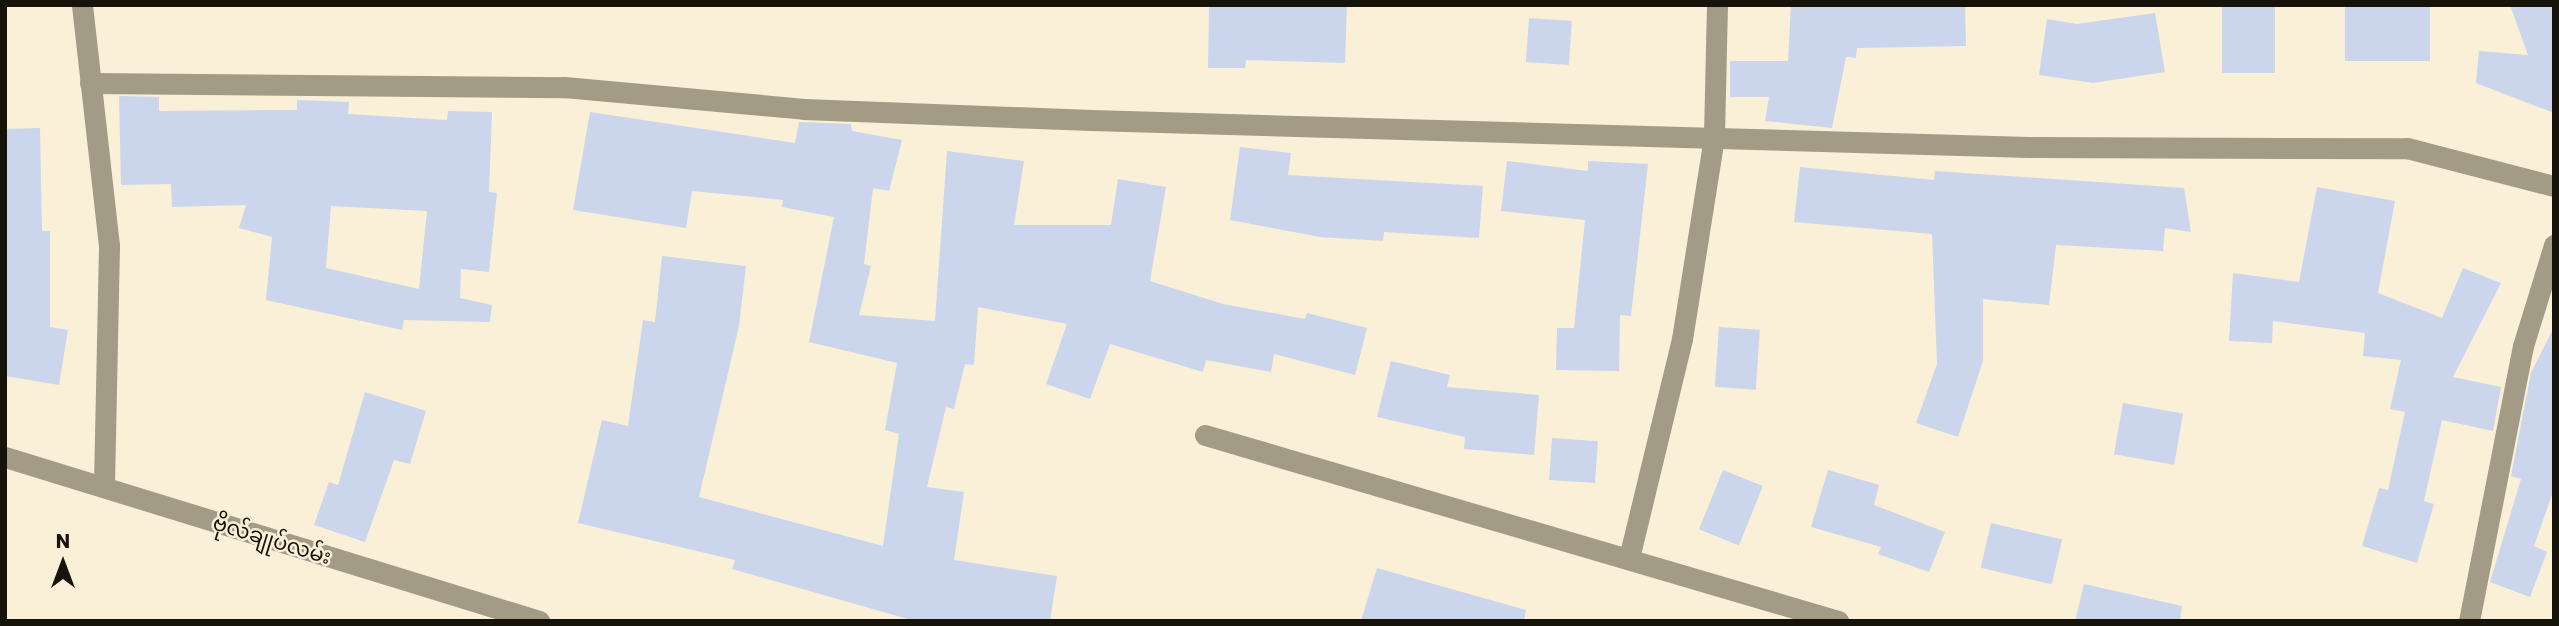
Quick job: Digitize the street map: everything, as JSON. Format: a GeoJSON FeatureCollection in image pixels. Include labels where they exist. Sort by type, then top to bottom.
{"type":"FeatureCollection","features":[{"type":"Feature","properties":{"kind":"street"},"geometry":{"type":"LineString","coordinates":[[82,5],[109,246],[104,487]]}},
{"type":"Feature","properties":{"kind":"street"},"geometry":{"type":"LineString","coordinates":[[1629,558],[1682,339],[1714,136],[1717,5]]}},
{"type":"Feature","properties":{"kind":"street"},"geometry":{"type":"LineString","coordinates":[[90,83],[564,87],[804,109],[2029,147],[2407,148],[2554,186]]}},
{"type":"Feature","properties":{"kind":"street"},"geometry":{"type":"LineString","coordinates":[[2469,621],[2523,346],[2546,307],[2554,245]]}},
{"type":"Feature","properties":{"kind":"street"},"geometry":{"type":"LineString","coordinates":[[1205,435],[1838,621]]}},
{"type":"Feature","properties":{"kind":"street","name":"ဗိုလ်ချုပ်လမ်း"},"geometry":{"type":"LineString","coordinates":[[5,457],[539,621]]}},
{"type":"Feature","properties":{"kind":"building"},"geometry":{"type":"Polygon","coordinates":[[[1347,5],[1345,63],[1246,60],[1245,68],[1208,68],[1209,6],[1347,5]]]}},
{"type":"Feature","properties":{"kind":"building"},"geometry":{"type":"Polygon","coordinates":[[[1791,5],[1965,5],[1966,46],[1857,48],[1856,58],[1846,57],[1832,128],[1765,121],[1769,97],[1730,97],[1730,61],[1788,61],[1791,5]]]}},
{"type":"Feature","properties":{"kind":"building"},"geometry":{"type":"Polygon","coordinates":[[[2222,5],[2275,5],[2275,73],[2222,73],[2222,5]]]}},
{"type":"Feature","properties":{"kind":"building"},"geometry":{"type":"Polygon","coordinates":[[[2345,5],[2430,5],[2430,61],[2345,61],[2345,5]]]}},
{"type":"Feature","properties":{"kind":"building"},"geometry":{"type":"Polygon","coordinates":[[[2510,5],[2554,5],[2554,113],[2476,83],[2479,51],[2528,55],[2510,5]]]}},
{"type":"Feature","properties":{"kind":"building"},"geometry":{"type":"Polygon","coordinates":[[[2155,13],[2165,72],[2093,83],[2039,75],[2047,19],[2077,24],[2155,13]]]}},
{"type":"Feature","properties":{"kind":"building"},"geometry":{"type":"Polygon","coordinates":[[[1529,18],[1572,21],[1569,65],[1526,62],[1529,18]]]}},
{"type":"Feature","properties":{"kind":"building"},"geometry":{"type":"Polygon","coordinates":[[[119,96],[159,97],[159,111],[297,110],[297,100],[349,102],[348,114],[447,120],[448,111],[492,112],[489,192],[497,193],[489,272],[461,269],[460,298],[492,305],[490,322],[404,320],[402,330],[266,300],[272,237],[239,228],[246,205],[172,207],[171,184],[121,185],[119,96]],[[331,206],[326,268],[419,289],[427,211],[331,206]]]}},
{"type":"Feature","properties":{"kind":"building"},"geometry":{"type":"Polygon","coordinates":[[[590,112],[795,143],[799,122],[851,124],[852,131],[902,140],[889,191],[873,188],[864,264],[871,266],[859,315],[935,321],[947,151],[1024,161],[1014,225],[1111,225],[1118,179],[1166,187],[1150,281],[1223,304],[1305,319],[1307,313],[1367,328],[1355,375],[1274,354],[1271,372],[1206,360],[1203,372],[1110,344],[1090,399],[1046,384],[1067,324],[978,307],[974,365],[965,364],[954,409],[946,407],[927,487],[964,492],[954,560],[1057,576],[1050,621],[915,621],[732,569],[735,560],[578,523],[602,420],[628,426],[643,320],[655,322],[662,256],[746,266],[739,326],[699,497],[883,546],[899,434],[885,430],[897,363],[809,342],[834,217],[782,207],[783,200],[692,191],[686,228],[573,210],[590,112]]]}},
{"type":"Feature","properties":{"kind":"building"},"geometry":{"type":"Polygon","coordinates":[[[40,128],[42,231],[50,231],[50,327],[68,330],[59,385],[5,376],[5,129],[40,128]]]}},
{"type":"Feature","properties":{"kind":"building"},"geometry":{"type":"Polygon","coordinates":[[[1240,147],[1291,153],[1288,175],[1483,186],[1479,238],[1384,232],[1383,241],[1320,237],[1230,220],[1240,147]]]}},
{"type":"Feature","properties":{"kind":"building"},"geometry":{"type":"Polygon","coordinates":[[[1507,161],[1588,171],[1588,161],[1648,164],[1631,316],[1620,315],[1619,371],[1556,370],[1557,328],[1574,328],[1585,220],[1501,211],[1507,161]]]}},
{"type":"Feature","properties":{"kind":"building"},"geometry":{"type":"Polygon","coordinates":[[[1800,167],[1934,180],[1935,171],[2184,188],[2191,232],[2165,228],[2163,251],[2056,245],[2049,305],[1983,299],[1983,361],[1958,437],[1916,423],[1937,364],[1932,234],[1794,222],[1800,167]]]}},
{"type":"Feature","properties":{"kind":"building"},"geometry":{"type":"Polygon","coordinates":[[[2317,187],[2395,201],[2378,293],[2442,318],[2463,268],[2501,283],[2453,377],[2501,387],[2493,431],[2442,420],[2424,501],[2434,504],[2417,563],[2362,546],[2379,488],[2388,490],[2405,412],[2390,409],[2401,360],[2363,356],[2365,333],[2273,321],[2272,343],[2229,341],[2233,273],[2299,282],[2317,187]]]}},
{"type":"Feature","properties":{"kind":"building"},"geometry":{"type":"Polygon","coordinates":[[[1719,327],[1760,330],[1756,390],[1715,387],[1719,327]]]}},
{"type":"Feature","properties":{"kind":"building"},"geometry":{"type":"Polygon","coordinates":[[[2554,327],[2554,489],[2534,546],[2547,552],[2530,597],[2490,582],[2521,479],[2511,476],[2531,373],[2554,327]]]}},
{"type":"Feature","properties":{"kind":"building"},"geometry":{"type":"Polygon","coordinates":[[[1391,361],[1450,375],[1447,387],[1539,395],[1534,455],[1464,449],[1465,437],[1377,417],[1391,361]]]}},
{"type":"Feature","properties":{"kind":"building"},"geometry":{"type":"Polygon","coordinates":[[[365,392],[426,411],[410,464],[394,460],[365,542],[314,525],[329,482],[338,485],[365,392]]]}},
{"type":"Feature","properties":{"kind":"building"},"geometry":{"type":"Polygon","coordinates":[[[2123,403],[2183,414],[2174,465],[2114,454],[2123,403]]]}},
{"type":"Feature","properties":{"kind":"building"},"geometry":{"type":"Polygon","coordinates":[[[1552,438],[1598,441],[1595,483],[1549,480],[1552,438]]]}},
{"type":"Feature","properties":{"kind":"building"},"geometry":{"type":"Polygon","coordinates":[[[1723,470],[1763,486],[1739,545],[1699,529],[1723,470]]]}},
{"type":"Feature","properties":{"kind":"building"},"geometry":{"type":"Polygon","coordinates":[[[1828,470],[1879,485],[1874,505],[1945,532],[1929,572],[1878,554],[1881,547],[1811,527],[1828,470]]]}},
{"type":"Feature","properties":{"kind":"building"},"geometry":{"type":"Polygon","coordinates":[[[1991,523],[2062,539],[2052,584],[1981,568],[1991,523]]]}},
{"type":"Feature","properties":{"kind":"building"},"geometry":{"type":"Polygon","coordinates":[[[1377,568],[1526,610],[1524,621],[1361,621],[1377,568]]]}},
{"type":"Feature","properties":{"kind":"building"},"geometry":{"type":"Polygon","coordinates":[[[2084,584],[2182,606],[2180,621],[2075,621],[2084,584]]]}}]}
